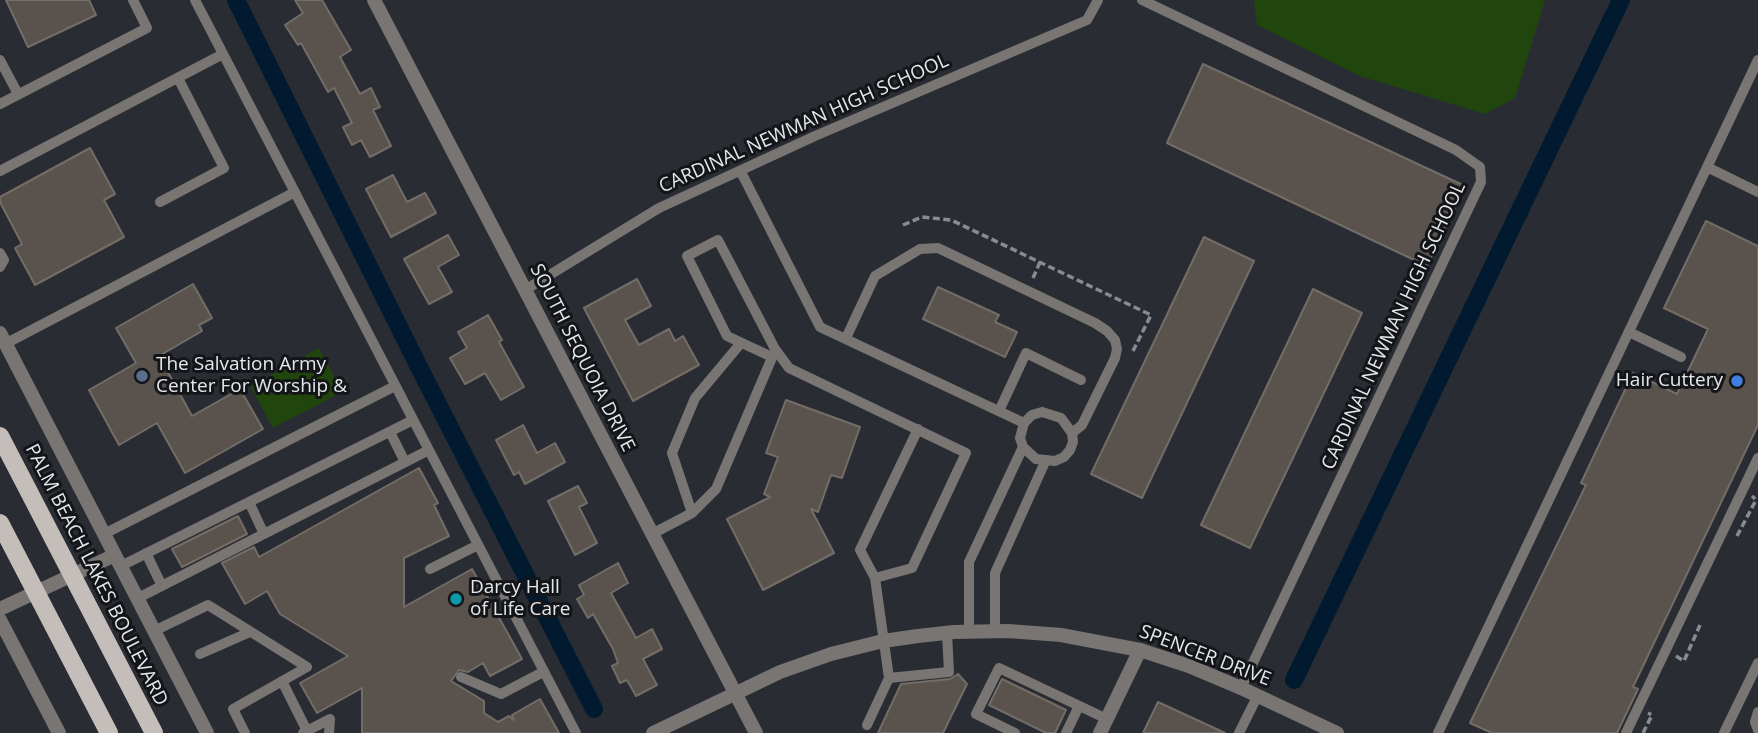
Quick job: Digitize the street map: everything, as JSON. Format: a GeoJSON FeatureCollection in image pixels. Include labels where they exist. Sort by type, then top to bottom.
{"type":"FeatureCollection","features":[{"type":"Feature","properties":{"kind":"main road","name":"PALM BEACH LAKES BOULEVARD"},"geometry":{"type":"LineString","coordinates":[[0,436],[154,733]]}},
{"type":"Feature","properties":{"kind":"main road"},"geometry":{"type":"LineString","coordinates":[[0,523],[109,733]]}},
{"type":"Feature","properties":{"kind":"street","name":"SOUTH SEQUOIA DRIVE"},"geometry":{"type":"LineString","coordinates":[[374,0],[756,733]]}},
{"type":"Feature","properties":{"kind":"street"},"geometry":{"type":"LineString","coordinates":[[3,339],[207,733]]}},
{"type":"Feature","properties":{"kind":"street"},"geometry":{"type":"LineString","coordinates":[[0,609],[72,575],[118,560]]}},
{"type":"Feature","properties":{"kind":"street"},"geometry":{"type":"LineString","coordinates":[[0,620],[58,733]]}},
{"type":"Feature","properties":{"kind":"street","name":"SPENCER DRIVE"},"geometry":{"type":"LineString","coordinates":[[653,733],[780,672],[831,654],[883,641],[947,633],[995,631],[1061,635],[1140,650],[1189,666],[1258,695],[1337,733]]}},
{"type":"Feature","properties":{"kind":"street"},"geometry":{"type":"LineString","coordinates":[[1100,733],[1140,650]]}},
{"type":"Feature","properties":{"kind":"lane"},"geometry":{"type":"LineString","coordinates":[[0,104],[147,28],[133,0]]}},
{"type":"Feature","properties":{"kind":"lane"},"geometry":{"type":"LineString","coordinates":[[195,0],[576,733]]}},
{"type":"Feature","properties":{"kind":"lane","name":"CARDINAL NEWMAN HIGH SCHOOL"},"geometry":{"type":"LineString","coordinates":[[525,290],[659,208],[815,136],[1087,20],[1098,0]]}},
{"type":"Feature","properties":{"kind":"lane","name":"CARDINAL NEWMAN HIGH SCHOOL"},"geometry":{"type":"LineString","coordinates":[[1142,0],[1456,150],[1480,167],[1481,182],[1241,688]]}},
{"type":"Feature","properties":{"kind":"lane"},"geometry":{"type":"LineString","coordinates":[[0,171],[223,54]]}},
{"type":"Feature","properties":{"kind":"lane"},"geometry":{"type":"LineString","coordinates":[[0,60],[18,94]]}},
{"type":"Feature","properties":{"kind":"lane"},"geometry":{"type":"LineString","coordinates":[[1438,733],[1758,60]]}},
{"type":"Feature","properties":{"kind":"lane"},"geometry":{"type":"LineString","coordinates":[[160,202],[224,168],[178,78]]}},
{"type":"Feature","properties":{"kind":"lane"},"geometry":{"type":"LineString","coordinates":[[1707,167],[1758,192]]}},
{"type":"Feature","properties":{"kind":"lane"},"geometry":{"type":"LineString","coordinates":[[741,172],[820,327],[1024,423]]}},
{"type":"Feature","properties":{"kind":"lane"},"geometry":{"type":"LineString","coordinates":[[3,339],[295,192]]}},
{"type":"Feature","properties":{"kind":"lane"},"geometry":{"type":"LineString","coordinates":[[774,353],[727,336],[687,256],[718,240],[774,353],[789,368],[966,453],[912,568],[875,578]]}},
{"type":"Feature","properties":{"kind":"lane"},"geometry":{"type":"LineString","coordinates":[[846,338],[875,276],[920,249],[938,248],[1095,323],[1115,340],[1115,358],[1082,425],[1072,433]]}},
{"type":"Feature","properties":{"kind":"lane"},"geometry":{"type":"LineString","coordinates":[[0,253],[4,260],[0,267]]}},
{"type":"Feature","properties":{"kind":"lane"},"geometry":{"type":"LineString","coordinates":[[1629,332],[1681,357]]}},
{"type":"Feature","properties":{"kind":"lane"},"geometry":{"type":"LineString","coordinates":[[692,513],[672,453],[695,398],[741,343]]}},
{"type":"Feature","properties":{"kind":"lane"},"geometry":{"type":"LineString","coordinates":[[652,534],[692,513],[716,489],[774,353]]}},
{"type":"Feature","properties":{"kind":"lane"},"geometry":{"type":"LineString","coordinates":[[999,411],[1026,353],[1082,380]]}},
{"type":"Feature","properties":{"kind":"lane"},"geometry":{"type":"LineString","coordinates":[[104,534],[395,386]]}},
{"type":"Feature","properties":{"kind":"lane"},"geometry":{"type":"LineString","coordinates":[[1042,412],[1051,413],[1068,424],[1072,433],[1073,442],[1064,457],[1045,462],[1036,459],[1023,447],[1020,438],[1024,423],[1032,415],[1042,412]]}},
{"type":"Feature","properties":{"kind":"lane"},"geometry":{"type":"LineString","coordinates":[[118,560],[146,553],[413,421]]}},
{"type":"Feature","properties":{"kind":"lane"},"geometry":{"type":"LineString","coordinates":[[867,725],[889,678],[875,578],[860,550],[918,429]]}},
{"type":"Feature","properties":{"kind":"lane"},"geometry":{"type":"LineString","coordinates":[[390,432],[405,462]]}},
{"type":"Feature","properties":{"kind":"lane"},"geometry":{"type":"LineString","coordinates":[[969,632],[969,562],[1023,447]]}},
{"type":"Feature","properties":{"kind":"lane"},"geometry":{"type":"LineString","coordinates":[[138,598],[429,450]]}},
{"type":"Feature","properties":{"kind":"lane"},"geometry":{"type":"LineString","coordinates":[[1626,733],[1758,458]]}},
{"type":"Feature","properties":{"kind":"lane"},"geometry":{"type":"LineString","coordinates":[[995,631],[995,573],[1045,462]]}},
{"type":"Feature","properties":{"kind":"lane"},"geometry":{"type":"LineString","coordinates":[[249,502],[264,534]]}},
{"type":"Feature","properties":{"kind":"lane"},"geometry":{"type":"LineString","coordinates":[[430,569],[478,545]]}},
{"type":"Feature","properties":{"kind":"lane"},"geometry":{"type":"LineString","coordinates":[[146,553],[162,586]]}},
{"type":"Feature","properties":{"kind":"lane"},"geometry":{"type":"LineString","coordinates":[[154,631],[208,605],[307,667],[233,709],[245,733]]}},
{"type":"Feature","properties":{"kind":"lane"},"geometry":{"type":"LineString","coordinates":[[200,654],[250,632]]}},
{"type":"Feature","properties":{"kind":"lane"},"geometry":{"type":"LineString","coordinates":[[889,678],[948,672],[947,633]]}},
{"type":"Feature","properties":{"kind":"lane"},"geometry":{"type":"LineString","coordinates":[[1724,733],[1758,663]]}},
{"type":"Feature","properties":{"kind":"lane"},"geometry":{"type":"LineString","coordinates":[[1015,733],[976,714],[999,668],[1107,719]]}},
{"type":"Feature","properties":{"kind":"lane"},"geometry":{"type":"LineString","coordinates":[[461,677],[501,694],[543,672]]}},
{"type":"Feature","properties":{"kind":"lane"},"geometry":{"type":"LineString","coordinates":[[282,681],[305,732],[330,719],[329,733]]}},
{"type":"Feature","properties":{"kind":"lane"},"geometry":{"type":"LineString","coordinates":[[1239,733],[1258,695]]}},
{"type":"Feature","properties":{"kind":"lane"},"geometry":{"type":"LineString","coordinates":[[1066,733],[1079,706]]}},
{"type":"Feature","properties":{"kind":"lane"},"geometry":{"type":"LineString","coordinates":[[1758,712],[1755,722],[1758,730]]}},
{"type":"Feature","properties":{"kind":"path"},"geometry":{"type":"LineString","coordinates":[[903,225],[922,217],[951,220],[1151,315],[1133,351]]}},
{"type":"Feature","properties":{"kind":"path"},"geometry":{"type":"LineString","coordinates":[[1033,278],[1040,262]]}},
{"type":"Feature","properties":{"kind":"green space"},"geometry":{"type":"Polygon","coordinates":[[[1254,0],[1545,0],[1515,98],[1485,114],[1360,76],[1257,25],[1254,0]]]}},
{"type":"Feature","properties":{"kind":"green space"},"geometry":{"type":"Polygon","coordinates":[[[319,348],[342,392],[273,428],[250,386],[319,348]]]}},
{"type":"Feature","properties":{"kind":"building"},"geometry":{"type":"Polygon","coordinates":[[[6,0],[89,0],[96,15],[28,47],[6,0]]]}},
{"type":"Feature","properties":{"kind":"building"},"geometry":{"type":"Polygon","coordinates":[[[295,0],[322,0],[351,50],[340,57],[360,94],[371,88],[380,107],[373,110],[391,146],[370,157],[361,140],[352,145],[343,127],[352,123],[334,88],[328,92],[301,43],[298,45],[285,25],[303,13],[295,0]]]}},
{"type":"Feature","properties":{"kind":"building"},"geometry":{"type":"Polygon","coordinates":[[[1203,64],[1465,186],[1427,266],[1167,143],[1203,64]]]}},
{"type":"Feature","properties":{"kind":"building"},"geometry":{"type":"Polygon","coordinates":[[[90,148],[115,194],[104,200],[124,237],[35,285],[15,248],[22,244],[0,202],[0,197],[90,148]]]}},
{"type":"Feature","properties":{"kind":"building"},"geometry":{"type":"Polygon","coordinates":[[[393,175],[407,202],[425,193],[436,213],[391,237],[366,189],[393,175]]]}},
{"type":"Feature","properties":{"kind":"building"},"geometry":{"type":"Polygon","coordinates":[[[1706,221],[1758,246],[1758,425],[1633,687],[1638,689],[1617,733],[1492,733],[1470,723],[1586,485],[1581,483],[1633,373],[1677,394],[1708,329],[1664,308],[1706,221]]]}},
{"type":"Feature","properties":{"kind":"building"},"geometry":{"type":"Polygon","coordinates":[[[448,235],[459,255],[438,267],[452,292],[429,304],[404,259],[448,235]]]}},
{"type":"Feature","properties":{"kind":"building"},"geometry":{"type":"Polygon","coordinates":[[[1204,237],[1254,261],[1142,498],[1091,474],[1204,237]]]}},
{"type":"Feature","properties":{"kind":"building"},"geometry":{"type":"Polygon","coordinates":[[[637,279],[651,306],[625,320],[639,345],[669,329],[675,341],[683,336],[699,365],[633,401],[584,308],[637,279]]]}},
{"type":"Feature","properties":{"kind":"building","name":"The Salvation Army Center For Worship &"},"geometry":{"type":"Polygon","coordinates":[[[193,284],[212,318],[199,325],[202,331],[159,356],[192,416],[240,389],[263,429],[185,473],[157,423],[119,445],[89,390],[136,363],[116,328],[193,284]]]}},
{"type":"Feature","properties":{"kind":"building"},"geometry":{"type":"Polygon","coordinates":[[[938,287],[999,315],[995,322],[1017,332],[1005,357],[923,319],[938,287]]]}},
{"type":"Feature","properties":{"kind":"building"},"geometry":{"type":"Polygon","coordinates":[[[1313,289],[1362,313],[1250,548],[1201,525],[1313,289]]]}},
{"type":"Feature","properties":{"kind":"building"},"geometry":{"type":"Polygon","coordinates":[[[488,315],[502,340],[499,342],[524,387],[501,400],[485,373],[465,384],[450,358],[467,348],[458,332],[488,315]]]}},
{"type":"Feature","properties":{"kind":"building"},"geometry":{"type":"Polygon","coordinates":[[[786,400],[860,427],[842,478],[831,475],[818,512],[811,509],[834,553],[763,590],[727,519],[770,497],[764,494],[778,457],[766,453],[786,400]]]}},
{"type":"Feature","properties":{"kind":"building"},"geometry":{"type":"Polygon","coordinates":[[[523,425],[537,453],[555,443],[565,462],[525,484],[519,472],[514,475],[496,440],[523,425]]]}},
{"type":"Feature","properties":{"kind":"building","name":"Darcy Hall of Life Care"},"geometry":{"type":"Polygon","coordinates":[[[419,468],[438,503],[434,505],[449,536],[404,558],[404,607],[472,569],[522,659],[490,676],[483,663],[468,672],[459,670],[451,681],[484,701],[484,713],[498,722],[509,716],[514,720],[512,715],[540,699],[559,733],[362,733],[362,688],[317,713],[300,683],[348,656],[280,614],[267,591],[245,604],[222,563],[254,547],[259,557],[419,468]]]}},
{"type":"Feature","properties":{"kind":"building"},"geometry":{"type":"Polygon","coordinates":[[[578,486],[587,503],[579,507],[597,543],[575,555],[548,501],[578,486]]]}},
{"type":"Feature","properties":{"kind":"building"},"geometry":{"type":"Polygon","coordinates":[[[238,516],[247,534],[182,567],[172,549],[238,516]]]}},
{"type":"Feature","properties":{"kind":"building"},"geometry":{"type":"Polygon","coordinates":[[[618,563],[628,583],[611,593],[636,638],[652,629],[662,649],[643,659],[657,685],[636,696],[627,680],[620,683],[612,666],[618,663],[613,649],[593,614],[588,618],[577,599],[584,595],[579,585],[618,563]]]}},
{"type":"Feature","properties":{"kind":"building"},"geometry":{"type":"Polygon","coordinates":[[[958,674],[967,684],[943,733],[878,733],[901,684],[950,679],[958,674]]]}},
{"type":"Feature","properties":{"kind":"building"},"geometry":{"type":"Polygon","coordinates":[[[1002,679],[1066,710],[1055,733],[1046,733],[989,705],[1002,679]]]}},
{"type":"Feature","properties":{"kind":"building"},"geometry":{"type":"Polygon","coordinates":[[[1158,702],[1225,733],[1143,733],[1158,702]]]}},
{"type":"Feature","properties":{"kind":"waterway"},"geometry":{"type":"LineString","coordinates":[[236,0],[594,709]]}},
{"type":"Feature","properties":{"kind":"waterway"},"geometry":{"type":"LineString","coordinates":[[1294,680],[1621,0]]}},
{"type":"Feature","properties":{"kind":"place","name":"The Salvation Army Center For Worship &"},"geometry":{"type":"Point","coordinates":[142,376]}},
{"type":"Feature","properties":{"kind":"place","name":"Hair Cuttery"},"geometry":{"type":"Point","coordinates":[1737,381]}},
{"type":"Feature","properties":{"kind":"place","name":"Darcy Hall of Life Care"},"geometry":{"type":"Point","coordinates":[456,599]}}]}
